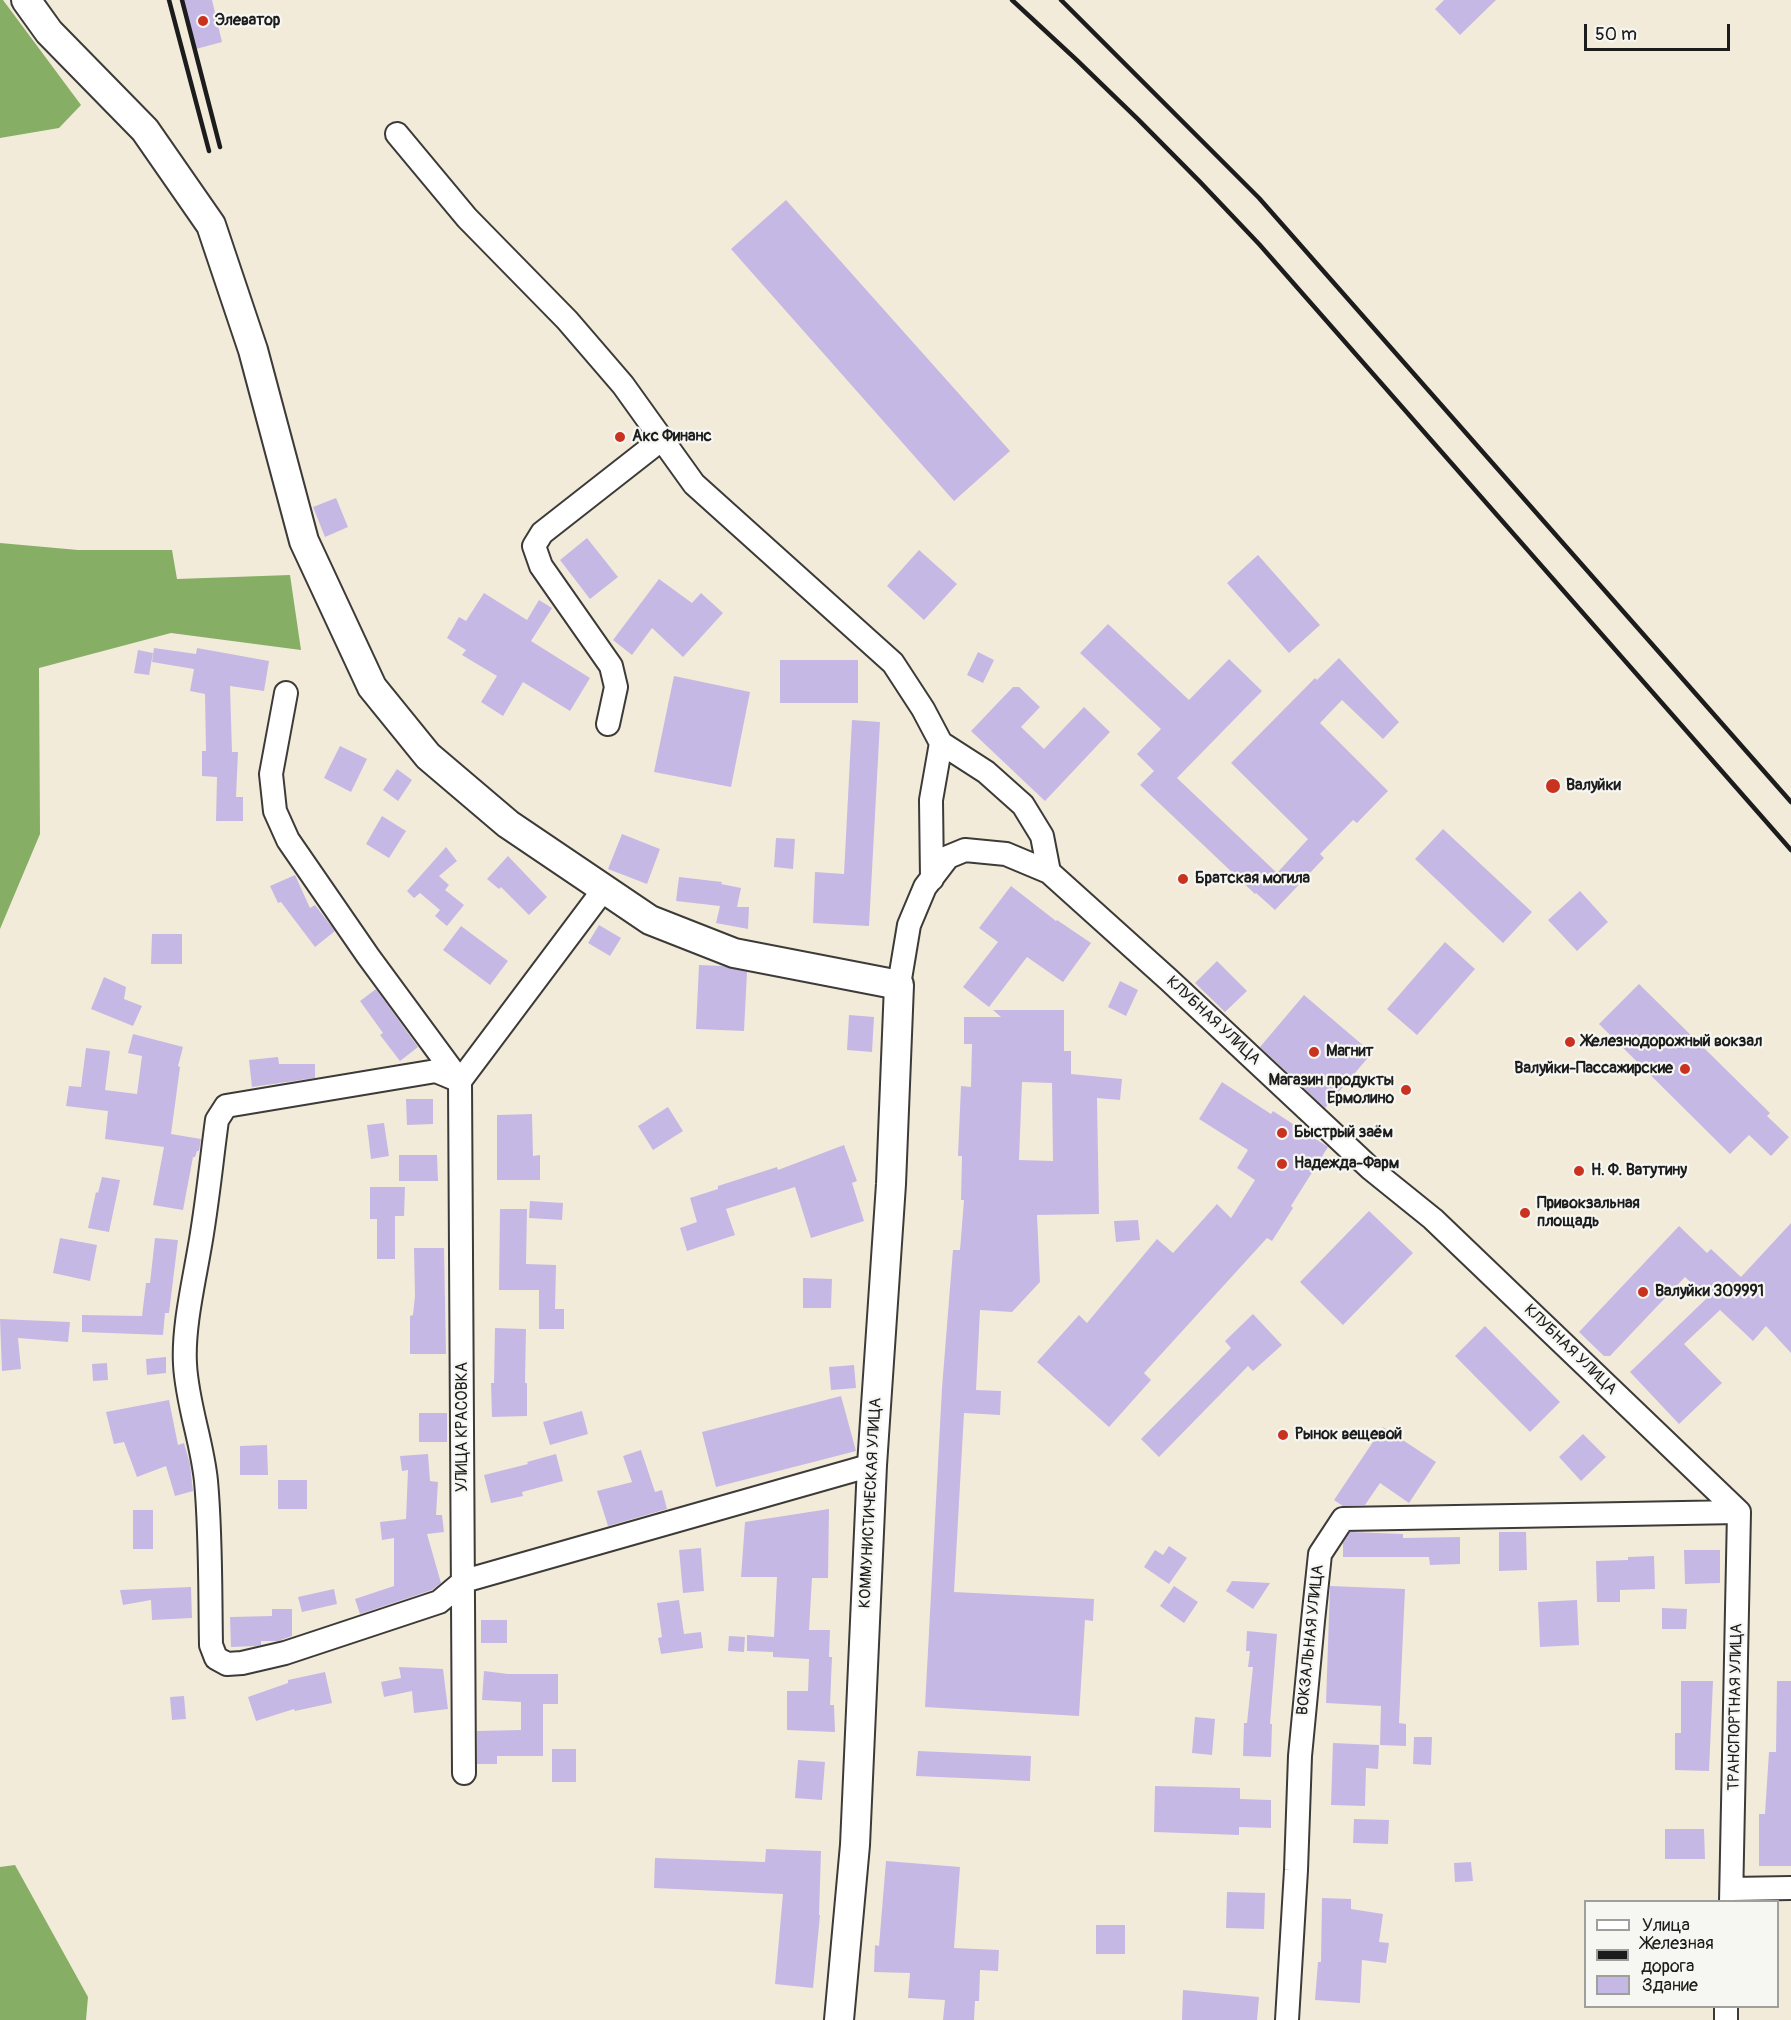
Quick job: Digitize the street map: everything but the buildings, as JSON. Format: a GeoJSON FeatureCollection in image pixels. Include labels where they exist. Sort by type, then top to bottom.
{"type":"FeatureCollection","features":[{"type":"Feature","properties":{"kind":"main road"},"geometry":{"type":"LineString","coordinates":[[26,0],[49,32],[145,130],[211,225],[253,350],[304,542],[372,687],[428,756],[508,824],[650,920],[734,952],[899,986]]}},
{"type":"Feature","properties":{"kind":"main road","name":"КОММУНИСТИЧЕСКАЯ УЛИЦА"},"geometry":{"type":"LineString","coordinates":[[839,2020],[855,1845],[872,1465],[891,1184],[899,986]]}},
{"type":"Feature","properties":{"kind":"street"},"geometry":{"type":"LineString","coordinates":[[397,134],[467,218],[567,320],[623,385],[694,484],[893,663],[923,709],[941,743],[986,772],[1023,805],[1042,836],[1049,872]]}},
{"type":"Feature","properties":{"kind":"street"},"geometry":{"type":"LineString","coordinates":[[608,724],[615,687],[611,666],[541,566],[534,546],[542,532],[662,439]]}},
{"type":"Feature","properties":{"kind":"street"},"geometry":{"type":"LineString","coordinates":[[286,693],[271,774],[275,811],[279,821],[288,840],[368,956],[460,1081]]}},
{"type":"Feature","properties":{"kind":"street"},"geometry":{"type":"LineString","coordinates":[[932,879],[931,800],[941,743]]}},
{"type":"Feature","properties":{"kind":"street","name":"КЛУБНАЯ УЛИЦА"},"geometry":{"type":"LineString","coordinates":[[899,986],[909,925],[926,887],[948,857],[965,850],[1006,854],[1049,872],[1371,1169],[1433,1219],[1739,1512]]}},
{"type":"Feature","properties":{"kind":"street"},"geometry":{"type":"LineString","coordinates":[[460,1081],[604,889]]}},
{"type":"Feature","properties":{"kind":"street"},"geometry":{"type":"LineString","coordinates":[[460,1081],[436,1071],[226,1106],[217,1120],[200,1249],[190,1304],[185,1362],[190,1404],[199,1437],[206,1479],[210,1531],[211,1644],[216,1658],[227,1664],[242,1663],[285,1653],[439,1602],[464,1581],[872,1465]]}},
{"type":"Feature","properties":{"kind":"street","name":"УЛИЦА КРАСОВКА"},"geometry":{"type":"LineString","coordinates":[[460,1081],[464,1773]]}},
{"type":"Feature","properties":{"kind":"street","name":"ТРАНСПОРТНАЯ УЛИЦА"},"geometry":{"type":"LineString","coordinates":[[1732,1895],[1739,1512]]}},
{"type":"Feature","properties":{"kind":"street","name":"ВОКЗАЛЬНАЯ УЛИЦА"},"geometry":{"type":"LineString","coordinates":[[1287,2020],[1296,1870],[1299,1756],[1320,1554],[1343,1519],[1739,1512]]}},
{"type":"Feature","properties":{"kind":"street"},"geometry":{"type":"LineString","coordinates":[[1732,1895],[1791,1888]]}},
{"type":"Feature","properties":{"kind":"green space"},"geometry":{"type":"Polygon","coordinates":[[[0,0],[3,0],[81,105],[59,128],[0,138],[0,0]]]}},
{"type":"Feature","properties":{"kind":"green space"},"geometry":{"type":"Polygon","coordinates":[[[0,543],[78,550],[172,550],[177,579],[290,575],[301,650],[171,633],[39,668],[40,834],[0,929],[0,543]]]}},
{"type":"Feature","properties":{"kind":"green space"},"geometry":{"type":"Polygon","coordinates":[[[15,1865],[88,1997],[86,2020],[0,2020],[0,1867],[15,1865]]]}},
{"type":"Feature","properties":{"kind":"railway"},"geometry":{"type":"LineString","coordinates":[[169,0],[209,151]]}},
{"type":"Feature","properties":{"kind":"railway"},"geometry":{"type":"LineString","coordinates":[[182,0],[220,147]]}},
{"type":"Feature","properties":{"kind":"railway"},"geometry":{"type":"LineString","coordinates":[[1012,0],[1138,119],[1259,244],[1791,850]]}},
{"type":"Feature","properties":{"kind":"railway"},"geometry":{"type":"LineString","coordinates":[[1061,0],[1259,198],[1791,802]]}},
{"type":"Feature","properties":{"kind":"place","name":"Элеватор"},"geometry":{"type":"Point","coordinates":[203,21]}},
{"type":"Feature","properties":{"kind":"place","name":"Акс Финанс"},"geometry":{"type":"Point","coordinates":[620,437]}},
{"type":"Feature","properties":{"kind":"place","name":"Валуйки"},"geometry":{"type":"Point","coordinates":[1553,786]}},
{"type":"Feature","properties":{"kind":"place","name":"Братская могила"},"geometry":{"type":"Point","coordinates":[1183,879]}},
{"type":"Feature","properties":{"kind":"place","name":"Железнодорожный вокзал"},"geometry":{"type":"Point","coordinates":[1570,1042]}},
{"type":"Feature","properties":{"kind":"place","name":"Магнит"},"geometry":{"type":"Point","coordinates":[1314,1052]}},
{"type":"Feature","properties":{"kind":"place","name":"Валуйки-Пассажирские"},"geometry":{"type":"Point","coordinates":[1685,1069]}},
{"type":"Feature","properties":{"kind":"place","name":"Магазин продукты Ермолино"},"geometry":{"type":"Point","coordinates":[1406,1090]}},
{"type":"Feature","properties":{"kind":"place","name":"Быстрый заём"},"geometry":{"type":"Point","coordinates":[1282,1133]}},
{"type":"Feature","properties":{"kind":"place","name":"Надежда-Фарм"},"geometry":{"type":"Point","coordinates":[1282,1164]}},
{"type":"Feature","properties":{"kind":"place","name":"Н. Ф. Ватутину"},"geometry":{"type":"Point","coordinates":[1579,1171]}},
{"type":"Feature","properties":{"kind":"place","name":"Привокзальная площадь"},"geometry":{"type":"Point","coordinates":[1525,1213]}},
{"type":"Feature","properties":{"kind":"place","name":"Валуйки 309991"},"geometry":{"type":"Point","coordinates":[1643,1292]}},
{"type":"Feature","properties":{"kind":"place","name":"Рынок вещевой"},"geometry":{"type":"Point","coordinates":[1283,1435]}}]}
